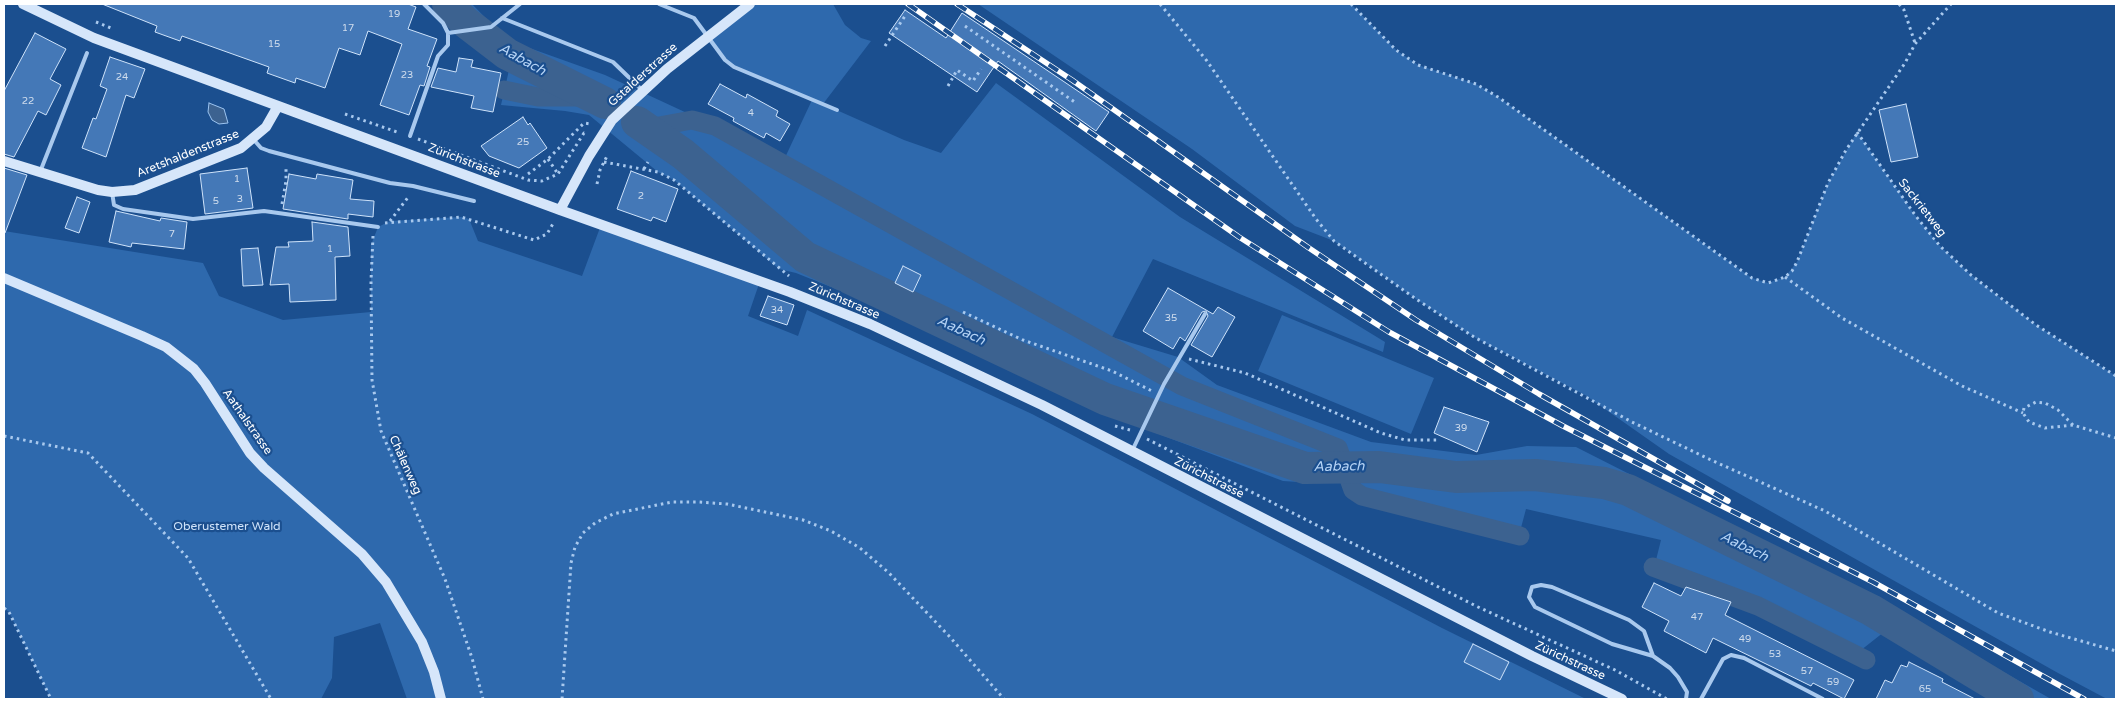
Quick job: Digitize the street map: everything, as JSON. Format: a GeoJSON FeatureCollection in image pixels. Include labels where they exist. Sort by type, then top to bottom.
{"type":"FeatureCollection","features":[{"type":"Feature","properties":{"kind":"main road","name":"Zürichstrasse"},"geometry":{"type":"LineString","coordinates":[[24,4],[78,31],[560,210],[811,300],[943,357],[1042,405],[1524,652],[1622,699]]}},
{"type":"Feature","properties":{"kind":"main road","name":"Gstalderstrasse"},"geometry":{"type":"LineString","coordinates":[[560,210],[598,140],[612,120],[642,90],[750,4]]}},
{"type":"Feature","properties":{"kind":"main road","name":"Aretshaldenstrasse"},"geometry":{"type":"LineString","coordinates":[[4,161],[112,192],[148,186],[241,148],[254,140],[266,127],[278,106]]}},
{"type":"Feature","properties":{"kind":"main road","name":"Aathalstrasse"},"geometry":{"type":"LineString","coordinates":[[4,278],[166,347],[194,369],[205,382],[250,453],[264,468],[362,554],[386,582],[422,642],[434,672],[441,699]]}},
{"type":"Feature","properties":{"kind":"lane"},"geometry":{"type":"LineString","coordinates":[[410,136],[438,56],[448,44],[448,33],[444,23],[424,4]]}},
{"type":"Feature","properties":{"kind":"lane"},"geometry":{"type":"LineString","coordinates":[[448,33],[491,27],[520,4]]}},
{"type":"Feature","properties":{"kind":"lane"},"geometry":{"type":"LineString","coordinates":[[659,4],[694,18],[725,60],[734,67],[837,110]]}},
{"type":"Feature","properties":{"kind":"lane"},"geometry":{"type":"LineString","coordinates":[[502,18],[613,62],[642,90]]}},
{"type":"Feature","properties":{"kind":"lane"},"geometry":{"type":"LineString","coordinates":[[40,172],[87,53]]}},
{"type":"Feature","properties":{"kind":"lane"},"geometry":{"type":"LineString","coordinates":[[254,140],[261,148],[269,151],[390,183],[413,186],[474,202]]}},
{"type":"Feature","properties":{"kind":"lane"},"geometry":{"type":"LineString","coordinates":[[112,192],[111,200],[118,208],[193,218],[254,211],[280,212],[378,228]]}},
{"type":"Feature","properties":{"kind":"lane"},"geometry":{"type":"LineString","coordinates":[[1131,452],[1170,371],[1205,314]]}},
{"type":"Feature","properties":{"kind":"lane"},"geometry":{"type":"LineString","coordinates":[[1653,656],[1644,631],[1629,620],[1552,587],[1541,585],[1532,587],[1530,597],[1535,607],[1612,644],[1653,656],[1678,677],[1686,692],[1686,699]]}},
{"type":"Feature","properties":{"kind":"lane"},"geometry":{"type":"LineString","coordinates":[[1702,699],[1723,658],[1731,655],[1744,658],[1823,699]]}},
{"type":"Feature","properties":{"kind":"path"},"geometry":{"type":"LineString","coordinates":[[1160,4],[1207,61],[1316,219],[1334,241],[1416,300],[1474,337],[1632,422],[1825,511],[1998,613],[2059,635],[2116,651]]}},
{"type":"Feature","properties":{"kind":"path"},"geometry":{"type":"LineString","coordinates":[[1351,4],[1396,50],[1418,65],[1476,84],[1498,97],[1752,278],[1768,283],[1785,277],[1797,262],[1828,183],[1857,132],[1905,63],[1915,44],[1951,4]]}},
{"type":"Feature","properties":{"kind":"path"},"geometry":{"type":"LineString","coordinates":[[1898,4],[1904,10],[1915,44]]}},
{"type":"Feature","properties":{"kind":"path"},"geometry":{"type":"LineString","coordinates":[[885,46],[905,16]]}},
{"type":"Feature","properties":{"kind":"path"},"geometry":{"type":"LineString","coordinates":[[965,26],[1076,103]]}},
{"type":"Feature","properties":{"kind":"path"},"geometry":{"type":"LineString","coordinates":[[948,86],[957,70],[973,81],[981,69]]}},
{"type":"Feature","properties":{"kind":"path"},"geometry":{"type":"LineString","coordinates":[[528,174],[548,159],[584,123],[591,124]]}},
{"type":"Feature","properties":{"kind":"path","name":"Sackrietweg"},"geometry":{"type":"LineString","coordinates":[[1857,132],[1915,215],[1940,246],[1971,275],[2036,325],[2116,376]]}},
{"type":"Feature","properties":{"kind":"path"},"geometry":{"type":"LineString","coordinates":[[410,136],[528,180],[542,181],[558,174],[584,133]]}},
{"type":"Feature","properties":{"kind":"path"},"geometry":{"type":"LineString","coordinates":[[597,184],[604,162],[611,149]]}},
{"type":"Feature","properties":{"kind":"path"},"geometry":{"type":"LineString","coordinates":[[548,159],[558,174]]}},
{"type":"Feature","properties":{"kind":"path"},"geometry":{"type":"LineString","coordinates":[[604,162],[658,172],[674,180],[795,280]]}},
{"type":"Feature","properties":{"kind":"path"},"geometry":{"type":"LineString","coordinates":[[644,170],[648,162]]}},
{"type":"Feature","properties":{"kind":"path"},"geometry":{"type":"LineString","coordinates":[[280,212],[286,181]]}},
{"type":"Feature","properties":{"kind":"path"},"geometry":{"type":"LineString","coordinates":[[412,193],[390,222],[460,217],[534,240],[547,234],[560,210]]}},
{"type":"Feature","properties":{"kind":"path","name":"Chälenweg"},"geometry":{"type":"LineString","coordinates":[[378,228],[371,245],[372,380],[381,431],[445,579],[467,642],[483,699]]}},
{"type":"Feature","properties":{"kind":"path"},"geometry":{"type":"LineString","coordinates":[[1785,277],[1842,318],[1962,386],[2024,413]]}},
{"type":"Feature","properties":{"kind":"path"},"geometry":{"type":"LineString","coordinates":[[963,312],[1023,340],[1112,371],[1158,394]]}},
{"type":"Feature","properties":{"kind":"path"},"geometry":{"type":"LineString","coordinates":[[1178,357],[1244,373],[1381,434],[1414,441],[1438,440]]}},
{"type":"Feature","properties":{"kind":"path"},"geometry":{"type":"LineString","coordinates":[[2073,425],[2058,410],[2045,403],[2028,404],[2024,408],[2024,413],[2029,422],[2045,428],[2073,425],[2116,438]]}},
{"type":"Feature","properties":{"kind":"path"},"geometry":{"type":"LineString","coordinates":[[1109,424],[1139,435],[1478,607],[1615,670],[1667,699]]}},
{"type":"Feature","properties":{"kind":"path"},"geometry":{"type":"LineString","coordinates":[[4,436],[88,453],[188,558],[271,699]]}},
{"type":"Feature","properties":{"kind":"path"},"geometry":{"type":"LineString","coordinates":[[562,699],[571,563],[575,547],[583,533],[595,523],[613,514],[672,502],[727,504],[803,520],[831,531],[860,548],[889,573],[1004,699]]}},
{"type":"Feature","properties":{"kind":"path"},"geometry":{"type":"LineString","coordinates":[[4,608],[9,612],[51,699]]}},
{"type":"Feature","properties":{"kind":"green space"},"geometry":{"type":"Polygon","coordinates":[[[433,4],[472,4],[507,40],[605,75],[715,126],[782,164],[812,100],[745,73],[725,60],[707,37],[743,4],[833,4],[845,25],[861,38],[871,41],[823,104],[904,140],[941,153],[996,83],[1180,217],[1385,342],[1383,352],[1153,259],[1112,337],[1178,357],[1217,385],[1371,442],[1476,455],[1527,446],[1576,447],[1868,595],[2051,699],[1995,699],[1884,632],[1851,658],[1746,604],[1653,572],[1661,540],[1526,509],[1518,539],[1364,501],[1352,493],[1345,479],[1314,483],[1283,481],[1103,413],[851,295],[796,273],[779,269],[674,180],[658,172],[589,115],[501,105],[509,70],[479,51],[433,4]]]}},
{"type":"Feature","properties":{"kind":"green space"},"geometry":{"type":"Polygon","coordinates":[[[978,4],[1351,4],[1396,50],[1418,65],[1476,84],[1498,97],[1752,278],[1768,283],[1785,277],[1797,262],[1828,183],[1857,132],[1915,215],[1940,246],[1971,275],[2036,325],[2116,376],[2116,699],[2107,699],[2058,673],[1669,454],[1585,395],[1474,337],[1334,241],[1295,226],[1192,149],[978,4]]]}},
{"type":"Feature","properties":{"kind":"green space","name":"Oberustemer Wald"},"geometry":{"type":"Polygon","coordinates":[[[461,217],[469,219],[478,241],[582,276],[601,225],[760,281],[748,316],[798,336],[807,310],[1032,414],[1442,628],[1586,699],[407,699],[380,623],[334,637],[332,678],[321,699],[51,699],[9,612],[4,608],[4,231],[203,263],[219,296],[283,320],[371,312],[371,245],[378,227],[390,221],[461,217]]]}},
{"type":"Feature","properties":{"kind":"green space"},"geometry":{"type":"Polygon","coordinates":[[[1282,315],[1434,378],[1411,434],[1258,371],[1282,315]]]}},
{"type":"Feature","properties":{"kind":"shaded area"},"geometry":{"type":"Polygon","coordinates":[[[209,103],[224,109],[228,123],[219,124],[212,120],[208,112],[209,103]]]}},
{"type":"Feature","properties":{"kind":"building"},"geometry":{"type":"Polygon","coordinates":[[[102,4],[408,4],[416,7],[408,29],[437,39],[427,66],[430,67],[424,86],[420,85],[409,115],[380,105],[402,44],[368,31],[360,55],[339,48],[325,88],[296,78],[295,83],[267,73],[269,67],[182,36],[180,41],[155,32],[157,26],[102,4]]]}},
{"type":"Feature","properties":{"kind":"building"},"geometry":{"type":"Polygon","coordinates":[[[905,10],[946,38],[962,13],[1109,112],[1096,131],[998,61],[977,92],[889,33],[905,10]]]}},
{"type":"Feature","properties":{"kind":"building"},"geometry":{"type":"Polygon","coordinates":[[[35,33],[66,49],[50,79],[61,85],[46,115],[38,111],[14,157],[4,154],[4,91],[35,33]]]}},
{"type":"Feature","properties":{"kind":"building"},"geometry":{"type":"Polygon","coordinates":[[[110,57],[145,69],[134,98],[126,95],[106,157],[82,148],[93,118],[96,119],[107,89],[100,86],[110,57]]]}},
{"type":"Feature","properties":{"kind":"building"},"geometry":{"type":"Polygon","coordinates":[[[459,58],[473,60],[471,67],[501,73],[493,112],[471,108],[474,96],[431,87],[438,68],[456,72],[459,58]]]}},
{"type":"Feature","properties":{"kind":"building"},"geometry":{"type":"Polygon","coordinates":[[[720,84],[746,98],[747,94],[778,111],[776,116],[790,124],[780,141],[766,133],[764,138],[733,121],[734,118],[708,104],[720,84]]]}},
{"type":"Feature","properties":{"kind":"building"},"geometry":{"type":"Polygon","coordinates":[[[1906,104],[1918,157],[1891,162],[1879,110],[1906,104]]]}},
{"type":"Feature","properties":{"kind":"building"},"geometry":{"type":"Polygon","coordinates":[[[523,117],[528,125],[530,123],[547,148],[519,168],[489,156],[481,146],[523,117]]]}},
{"type":"Feature","properties":{"kind":"building"},"geometry":{"type":"Polygon","coordinates":[[[4,168],[27,175],[5,233],[4,233],[4,168]]]}},
{"type":"Feature","properties":{"kind":"building"},"geometry":{"type":"Polygon","coordinates":[[[247,168],[253,208],[205,214],[200,174],[247,168]]]}},
{"type":"Feature","properties":{"kind":"building"},"geometry":{"type":"Polygon","coordinates":[[[631,171],[678,189],[666,222],[653,217],[651,221],[617,209],[631,171]]]}},
{"type":"Feature","properties":{"kind":"building"},"geometry":{"type":"Polygon","coordinates":[[[289,174],[316,179],[317,174],[353,180],[350,199],[374,201],[373,217],[348,214],[348,219],[283,209],[289,174]]]}},
{"type":"Feature","properties":{"kind":"building"},"geometry":{"type":"Polygon","coordinates":[[[77,197],[90,202],[79,233],[65,228],[77,197]]]}},
{"type":"Feature","properties":{"kind":"building"},"geometry":{"type":"Polygon","coordinates":[[[116,211],[160,221],[161,218],[187,222],[184,249],[132,243],[131,247],[109,242],[116,211]]]}},
{"type":"Feature","properties":{"kind":"building"},"geometry":{"type":"Polygon","coordinates":[[[312,222],[348,227],[350,256],[335,257],[336,300],[290,302],[289,284],[270,285],[276,247],[289,247],[288,242],[313,241],[312,222]]]}},
{"type":"Feature","properties":{"kind":"building"},"geometry":{"type":"Polygon","coordinates":[[[258,248],[263,285],[243,286],[241,249],[258,248]]]}},
{"type":"Feature","properties":{"kind":"building"},"geometry":{"type":"Polygon","coordinates":[[[903,266],[921,275],[913,292],[895,283],[903,266]]]}},
{"type":"Feature","properties":{"kind":"building"},"geometry":{"type":"Polygon","coordinates":[[[1168,288],[1213,314],[1218,307],[1235,317],[1212,357],[1191,345],[1208,316],[1206,311],[1202,312],[1185,341],[1180,337],[1173,349],[1143,331],[1168,288]]]}},
{"type":"Feature","properties":{"kind":"building"},"geometry":{"type":"Polygon","coordinates":[[[768,296],[794,305],[787,325],[760,316],[768,296]]]}},
{"type":"Feature","properties":{"kind":"building"},"geometry":{"type":"Polygon","coordinates":[[[1444,407],[1489,422],[1477,452],[1434,433],[1444,407]]]}},
{"type":"Feature","properties":{"kind":"building"},"geometry":{"type":"Polygon","coordinates":[[[1654,583],[1681,596],[1686,587],[1731,602],[1725,615],[1854,680],[1844,699],[1813,683],[1811,686],[1713,638],[1706,653],[1664,631],[1669,621],[1642,607],[1654,583]]]}},
{"type":"Feature","properties":{"kind":"building"},"geometry":{"type":"Polygon","coordinates":[[[1473,644],[1509,662],[1500,680],[1464,662],[1473,644]]]}},
{"type":"Feature","properties":{"kind":"building"},"geometry":{"type":"Polygon","coordinates":[[[1909,662],[1943,679],[1942,682],[1975,699],[1876,699],[1885,680],[1892,683],[1901,665],[1907,667],[1909,662]]]}},
{"type":"Feature","properties":{"kind":"waterway","name":"Aabach"},"geometry":{"type":"LineString","coordinates":[[448,4],[464,21],[507,54],[605,103]]}},
{"type":"Feature","properties":{"kind":"waterway"},"geometry":{"type":"LineString","coordinates":[[504,90],[538,97],[594,97]]}},
{"type":"Feature","properties":{"kind":"waterway"},"geometry":{"type":"LineString","coordinates":[[648,128],[692,120],[715,126],[1182,386],[1338,448],[1353,490],[1362,496],[1520,536]]}},
{"type":"Feature","properties":{"kind":"waterway","name":"Aabach"},"geometry":{"type":"LineString","coordinates":[[637,122],[683,154],[805,257],[1105,399],[1305,468],[1379,467],[1456,477],[1535,475],[1604,483],[1628,490],[1871,610],[2018,699]]}},
{"type":"Feature","properties":{"kind":"waterway"},"geometry":{"type":"LineString","coordinates":[[1653,567],[1758,606],[1866,660]]}},
{"type":"Feature","properties":{"kind":"railway"},"geometry":{"type":"LineString","coordinates":[[908,4],[1239,237],[1389,332],[1563,426],[1873,582],[2084,699]]}},
{"type":"Feature","properties":{"kind":"railway"},"geometry":{"type":"LineString","coordinates":[[957,4],[1072,80],[1309,248],[1416,320],[1539,394],[1728,501]]}}]}
